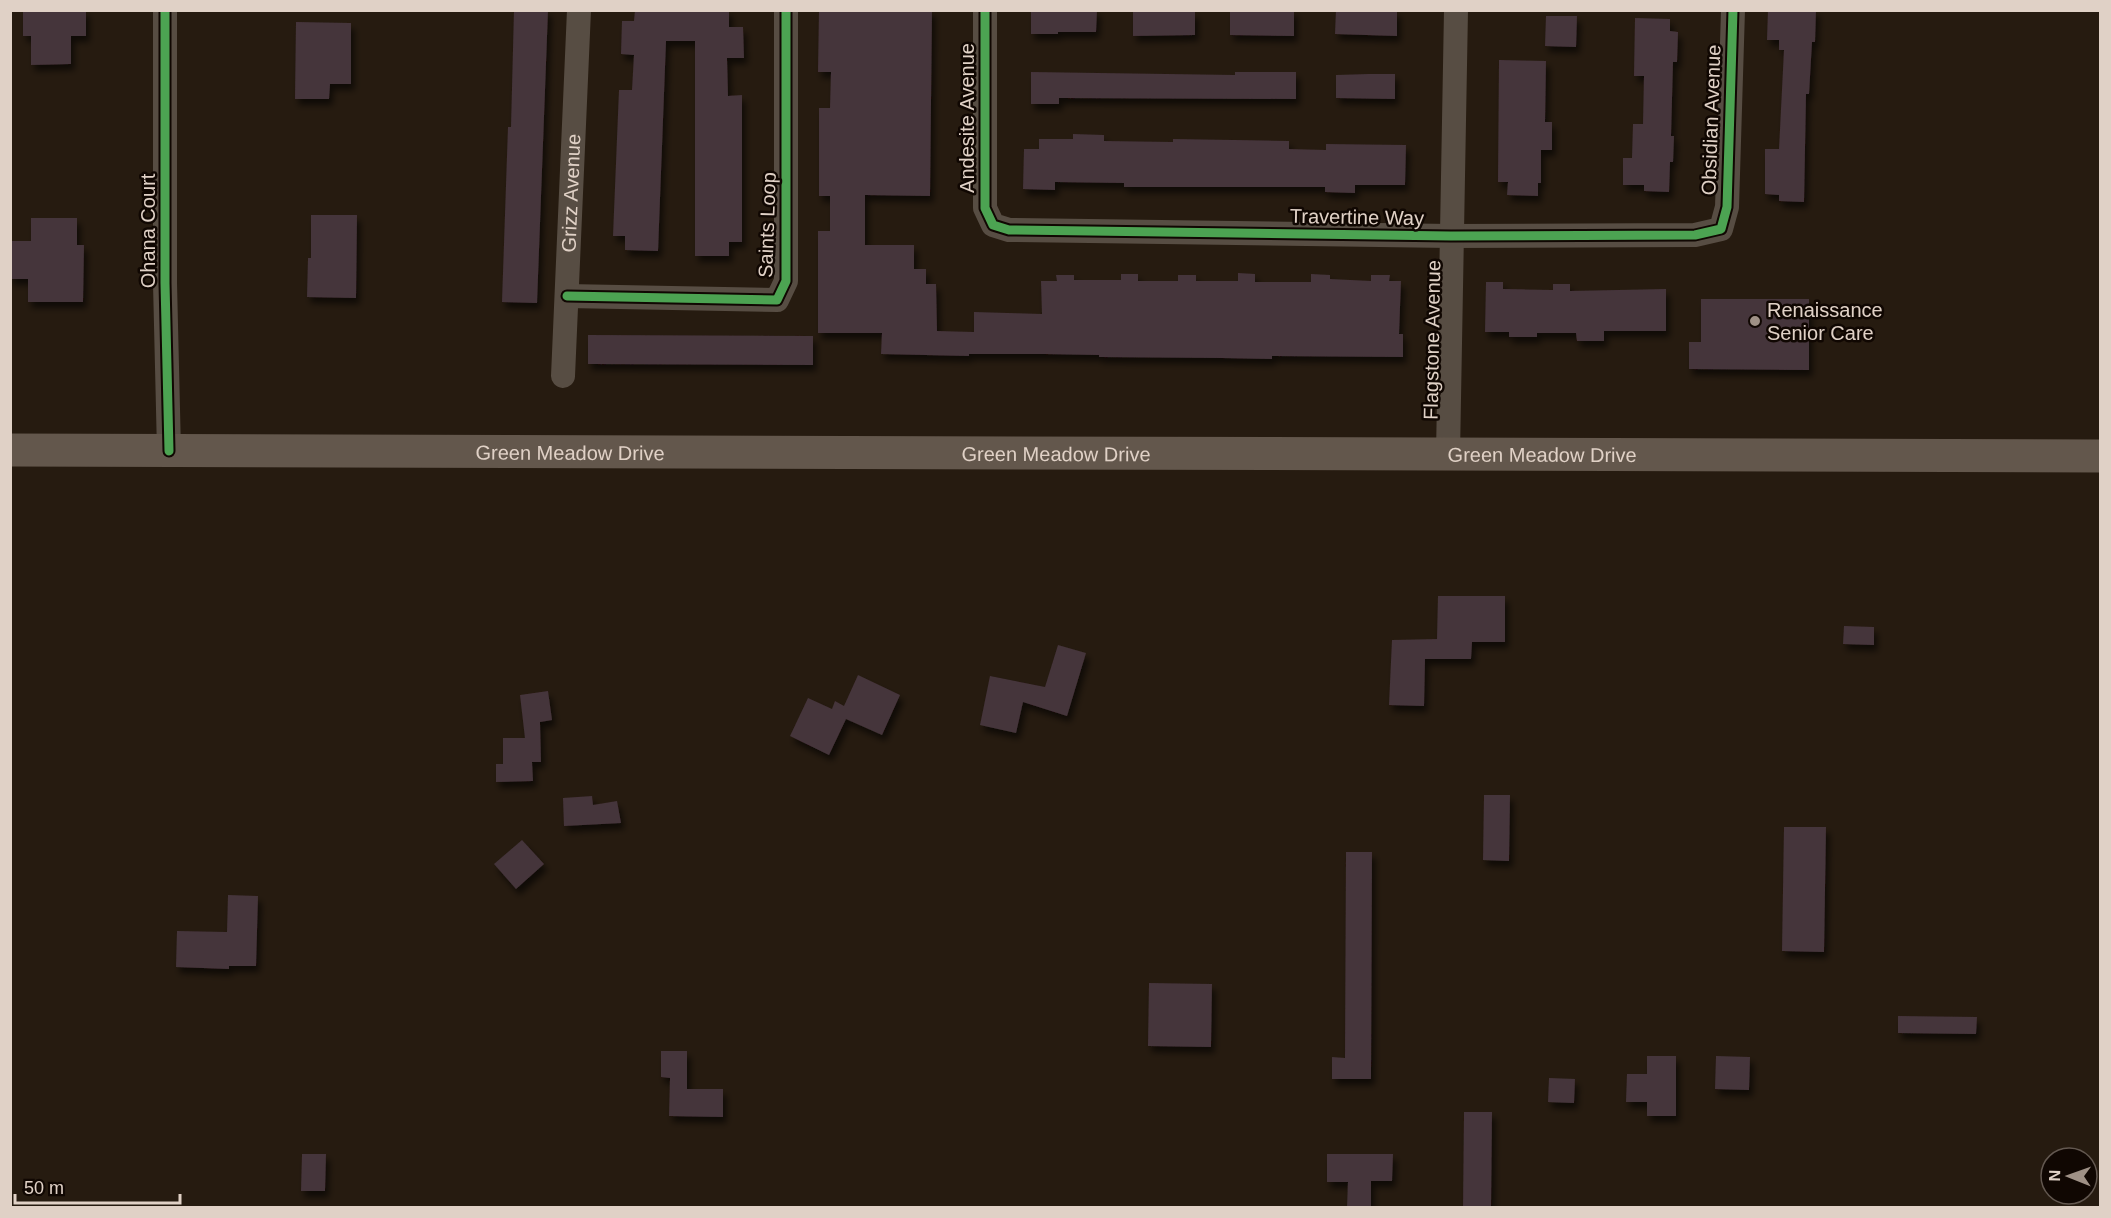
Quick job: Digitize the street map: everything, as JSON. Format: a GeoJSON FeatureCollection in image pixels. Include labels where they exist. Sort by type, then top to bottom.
{"type":"FeatureCollection","features":[{"type":"Feature","properties":{"kind":"main road","name":"Green Meadow Drive"},"geometry":{"type":"LineString","coordinates":[[10,450],[2100,456]]}},
{"type":"Feature","properties":{"kind":"street","name":"Ohana Court"},"geometry":{"type":"LineString","coordinates":[[165,10],[165,283],[169,451]]}},
{"type":"Feature","properties":{"kind":"street","name":"Grizz Avenue"},"geometry":{"type":"LineString","coordinates":[[563,376],[579,10]]}},
{"type":"Feature","properties":{"kind":"street","name":"Saints Loop"},"geometry":{"type":"LineString","coordinates":[[567,296],[777,300],[786,280],[786,10]]}},
{"type":"Feature","properties":{"kind":"street","name":"Andesite Avenue"},"geometry":{"type":"LineString","coordinates":[[985,10],[985,208],[993,225]]}},
{"type":"Feature","properties":{"kind":"street","name":"Flagstone Avenue"},"geometry":{"type":"LineString","coordinates":[[1448,454],[1456,10]]}},
{"type":"Feature","properties":{"kind":"street","name":"Obsidian Avenue"},"geometry":{"type":"LineString","coordinates":[[1721,229],[1727,207],[1732,10]]}},
{"type":"Feature","properties":{"kind":"street","name":"Travertine Way"},"geometry":{"type":"LineString","coordinates":[[993,225],[1009,230],[1451,236],[1695,236],[1721,229]]}},
{"type":"Feature","properties":{"kind":"building"},"geometry":{"type":"Polygon","coordinates":[[[23,10],[86,10],[86,36],[71,36],[71,64],[31,65],[31,36],[23,36],[23,10]]]}},
{"type":"Feature","properties":{"kind":"building"},"geometry":{"type":"Polygon","coordinates":[[[514,10],[548,10],[537,303],[502,302],[508,127],[511,127],[514,10]]]}},
{"type":"Feature","properties":{"kind":"building"},"geometry":{"type":"Polygon","coordinates":[[[635,10],[729,10],[729,27],[743,27],[744,58],[727,58],[728,96],[742,95],[742,242],[729,242],[729,256],[695,256],[695,41],[666,41],[658,251],[625,250],[625,236],[613,236],[619,90],[632,90],[634,55],[621,54],[622,21],[634,21],[635,10]]]}},
{"type":"Feature","properties":{"kind":"building"},"geometry":{"type":"Polygon","coordinates":[[[819,10],[932,10],[930,196],[865,195],[865,245],[914,245],[914,269],[926,269],[926,284],[936,284],[937,331],[974,332],[974,312],[1042,314],[1041,281],[1057,281],[1056,275],[1074,275],[1074,280],[1121,280],[1121,274],[1138,274],[1138,281],[1178,281],[1178,275],[1196,275],[1196,281],[1238,281],[1238,273],[1255,274],[1255,282],[1311,282],[1311,274],[1330,275],[1330,279],[1371,281],[1371,275],[1390,275],[1389,281],[1401,281],[1399,334],[1403,334],[1403,357],[1272,356],[1272,359],[1044,354],[969,354],[969,356],[881,354],[882,333],[818,333],[818,231],[830,231],[830,196],[819,196],[819,108],[830,108],[831,72],[818,72],[819,10]]]}},
{"type":"Feature","properties":{"kind":"building"},"geometry":{"type":"Polygon","coordinates":[[[1031,10],[1097,10],[1096,32],[1031,34],[1031,10]]]}},
{"type":"Feature","properties":{"kind":"building"},"geometry":{"type":"Polygon","coordinates":[[[1230,10],[1294,10],[1294,36],[1230,35],[1230,10]]]}},
{"type":"Feature","properties":{"kind":"building"},"geometry":{"type":"Polygon","coordinates":[[[1336,10],[1397,11],[1397,36],[1335,34],[1336,10]]]}},
{"type":"Feature","properties":{"kind":"building"},"geometry":{"type":"Polygon","coordinates":[[[1768,10],[1816,10],[1809,94],[1806,94],[1804,202],[1779,201],[1779,195],[1765,194],[1765,149],[1779,149],[1784,50],[1779,50],[1779,40],[1767,40],[1768,10]]]}},
{"type":"Feature","properties":{"kind":"building"},"geometry":{"type":"Polygon","coordinates":[[[1133,11],[1195,12],[1195,35],[1133,36],[1133,11]]]}},
{"type":"Feature","properties":{"kind":"building"},"geometry":{"type":"Polygon","coordinates":[[[1546,16],[1577,16],[1576,47],[1545,46],[1546,16]]]}},
{"type":"Feature","properties":{"kind":"building"},"geometry":{"type":"Polygon","coordinates":[[[1635,18],[1670,19],[1670,31],[1678,32],[1677,62],[1673,62],[1671,136],[1674,136],[1669,192],[1644,191],[1644,185],[1623,185],[1623,158],[1632,158],[1633,124],[1643,124],[1644,76],[1634,76],[1635,18]]]}},
{"type":"Feature","properties":{"kind":"building"},"geometry":{"type":"Polygon","coordinates":[[[296,22],[351,23],[351,84],[330,84],[329,99],[295,99],[296,22]]]}},
{"type":"Feature","properties":{"kind":"building"},"geometry":{"type":"Polygon","coordinates":[[[1499,60],[1546,61],[1545,122],[1552,122],[1552,150],[1541,150],[1541,183],[1538,183],[1538,196],[1507,195],[1508,182],[1498,182],[1499,60]]]}},
{"type":"Feature","properties":{"kind":"building"},"geometry":{"type":"Polygon","coordinates":[[[1031,72],[1235,75],[1235,72],[1296,72],[1296,99],[1059,98],[1059,104],[1031,104],[1031,72]]]}},
{"type":"Feature","properties":{"kind":"building"},"geometry":{"type":"Polygon","coordinates":[[[1395,74],[1395,99],[1336,98],[1336,75],[1395,74]]]}},
{"type":"Feature","properties":{"kind":"building"},"geometry":{"type":"Polygon","coordinates":[[[1073,134],[1104,135],[1104,141],[1173,142],[1173,139],[1289,141],[1289,149],[1326,150],[1326,144],[1406,145],[1405,185],[1355,185],[1355,193],[1325,192],[1325,187],[1124,187],[1124,183],[1055,182],[1055,190],[1023,189],[1024,149],[1039,149],[1039,139],[1073,139],[1073,134]]]}},
{"type":"Feature","properties":{"kind":"building"},"geometry":{"type":"Polygon","coordinates":[[[311,215],[357,215],[356,298],[307,297],[308,258],[311,258],[311,215]]]}},
{"type":"Feature","properties":{"kind":"building"},"geometry":{"type":"Polygon","coordinates":[[[31,218],[77,218],[77,245],[84,245],[83,302],[28,302],[28,279],[10,279],[10,241],[31,241],[31,218]]]}},
{"type":"Feature","properties":{"kind":"building"},"geometry":{"type":"Polygon","coordinates":[[[1486,282],[1503,282],[1503,289],[1553,290],[1553,284],[1570,284],[1570,291],[1666,289],[1666,331],[1604,331],[1604,341],[1577,341],[1576,333],[1537,333],[1537,337],[1509,337],[1509,332],[1485,332],[1486,282]]]}},
{"type":"Feature","properties":{"kind":"building","name":"Renaissance Senior Care"},"geometry":{"type":"Polygon","coordinates":[[[1701,299],[1809,299],[1809,370],[1689,369],[1689,342],[1701,342],[1701,299]]]}},
{"type":"Feature","properties":{"kind":"building"},"geometry":{"type":"Polygon","coordinates":[[[588,335],[813,336],[813,365],[588,364],[588,335]]]}},
{"type":"Feature","properties":{"kind":"building"},"geometry":{"type":"Polygon","coordinates":[[[1438,596],[1505,596],[1505,642],[1472,642],[1471,659],[1425,659],[1424,706],[1389,705],[1392,640],[1437,639],[1438,596]]]}},
{"type":"Feature","properties":{"kind":"building"},"geometry":{"type":"Polygon","coordinates":[[[1844,626],[1874,627],[1874,645],[1843,644],[1844,626]]]}},
{"type":"Feature","properties":{"kind":"building"},"geometry":{"type":"Polygon","coordinates":[[[1058,645],[1086,653],[1067,716],[1023,702],[1016,733],[980,725],[990,676],[1045,687],[1058,645]]]}},
{"type":"Feature","properties":{"kind":"building"},"geometry":{"type":"Polygon","coordinates":[[[858,675],[900,695],[882,735],[846,719],[829,755],[790,736],[808,698],[832,709],[835,701],[844,706],[858,675]]]}},
{"type":"Feature","properties":{"kind":"building"},"geometry":{"type":"Polygon","coordinates":[[[548,691],[552,720],[540,722],[541,762],[532,762],[533,781],[496,782],[496,764],[503,764],[503,738],[525,738],[520,695],[548,691]]]}},
{"type":"Feature","properties":{"kind":"building"},"geometry":{"type":"Polygon","coordinates":[[[1484,795],[1510,795],[1509,861],[1483,860],[1484,795]]]}},
{"type":"Feature","properties":{"kind":"building"},"geometry":{"type":"Polygon","coordinates":[[[592,796],[593,805],[617,801],[621,823],[564,826],[563,798],[592,796]]]}},
{"type":"Feature","properties":{"kind":"building"},"geometry":{"type":"Polygon","coordinates":[[[1784,827],[1826,827],[1824,952],[1782,951],[1784,827]]]}},
{"type":"Feature","properties":{"kind":"building"},"geometry":{"type":"Polygon","coordinates":[[[522,840],[544,864],[516,889],[494,864],[522,840]]]}},
{"type":"Feature","properties":{"kind":"building"},"geometry":{"type":"Polygon","coordinates":[[[1346,852],[1372,852],[1371,1079],[1332,1079],[1332,1057],[1345,1058],[1346,852]]]}},
{"type":"Feature","properties":{"kind":"building"},"geometry":{"type":"Polygon","coordinates":[[[228,895],[258,896],[256,966],[229,966],[229,969],[176,967],[177,931],[227,932],[228,895]]]}},
{"type":"Feature","properties":{"kind":"building"},"geometry":{"type":"Polygon","coordinates":[[[1149,983],[1212,984],[1211,1047],[1148,1046],[1149,983]]]}},
{"type":"Feature","properties":{"kind":"building"},"geometry":{"type":"Polygon","coordinates":[[[1898,1016],[1977,1017],[1976,1034],[1898,1033],[1898,1016]]]}},
{"type":"Feature","properties":{"kind":"building"},"geometry":{"type":"Polygon","coordinates":[[[661,1051],[687,1051],[687,1089],[723,1089],[723,1117],[669,1116],[670,1078],[661,1077],[661,1051]]]}},
{"type":"Feature","properties":{"kind":"building"},"geometry":{"type":"Polygon","coordinates":[[[1647,1056],[1676,1056],[1676,1116],[1647,1116],[1647,1102],[1626,1102],[1627,1074],[1647,1074],[1647,1056]]]}},
{"type":"Feature","properties":{"kind":"building"},"geometry":{"type":"Polygon","coordinates":[[[1716,1056],[1750,1057],[1749,1090],[1715,1089],[1716,1056]]]}},
{"type":"Feature","properties":{"kind":"building"},"geometry":{"type":"Polygon","coordinates":[[[1549,1078],[1575,1079],[1574,1103],[1548,1102],[1549,1078]]]}},
{"type":"Feature","properties":{"kind":"building"},"geometry":{"type":"Polygon","coordinates":[[[1464,1112],[1492,1112],[1491,1208],[1463,1208],[1464,1112]]]}},
{"type":"Feature","properties":{"kind":"building"},"geometry":{"type":"Polygon","coordinates":[[[302,1154],[326,1154],[325,1191],[301,1191],[302,1154]]]}},
{"type":"Feature","properties":{"kind":"building"},"geometry":{"type":"Polygon","coordinates":[[[1327,1154],[1393,1154],[1392,1181],[1371,1181],[1371,1208],[1347,1208],[1348,1182],[1327,1182],[1327,1154]]]}},
{"type":"Feature","properties":{"kind":"cycle path"},"geometry":{"type":"LineString","coordinates":[[165,10],[165,283],[169,451]]}},
{"type":"Feature","properties":{"kind":"cycle path"},"geometry":{"type":"LineString","coordinates":[[567,296],[777,300],[786,281],[786,10]]}},
{"type":"Feature","properties":{"kind":"cycle path"},"geometry":{"type":"LineString","coordinates":[[985,10],[985,208],[993,225],[1009,230],[1451,236],[1695,235],[1721,229],[1727,207],[1733,10]]}},
{"type":"Feature","properties":{"kind":"place","name":"Renaissance Senior Care"},"geometry":{"type":"Point","coordinates":[1755,321]}}]}
